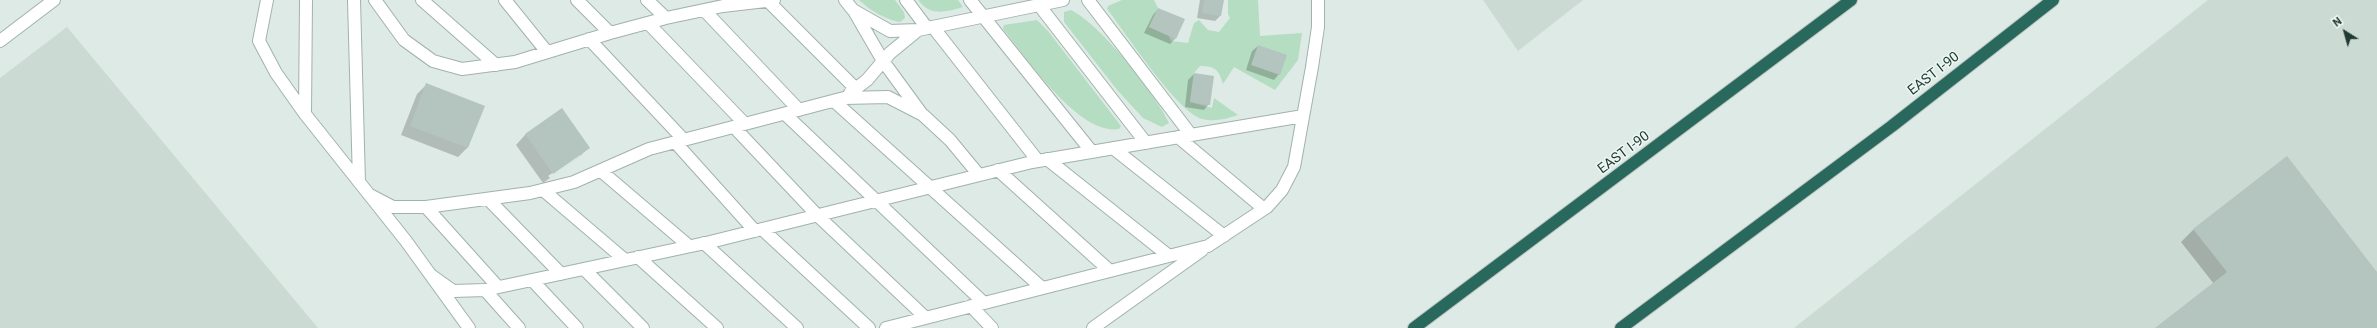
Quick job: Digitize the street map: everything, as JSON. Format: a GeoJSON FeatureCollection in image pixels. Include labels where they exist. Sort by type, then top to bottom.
{"type":"FeatureCollection","features":[{"type":"Feature","properties":{"kind":"highway","name":"EAST I-90"},"geometry":{"type":"LineString","coordinates":[[1414,328],[1851,0]]}},
{"type":"Feature","properties":{"kind":"highway","name":"EAST I-90"},"geometry":{"type":"LineString","coordinates":[[1621,328],[1892,126],[2053,0]]}},
{"type":"Feature","properties":{"kind":"street"},"geometry":{"type":"LineString","coordinates":[[0,41],[54,0]]}},
{"type":"Feature","properties":{"kind":"street"},"geometry":{"type":"LineString","coordinates":[[267,0],[259,41],[276,73],[305,114],[432,276],[469,328]]}},
{"type":"Feature","properties":{"kind":"street"},"geometry":{"type":"LineString","coordinates":[[305,114],[306,0]]}},
{"type":"Feature","properties":{"kind":"street"},"geometry":{"type":"LineString","coordinates":[[354,0],[359,182]]}},
{"type":"Feature","properties":{"kind":"street"},"geometry":{"type":"LineString","coordinates":[[375,0],[404,40],[433,61],[462,70],[515,62],[610,33],[666,18],[705,10],[721,3],[771,0],[856,89]]}},
{"type":"Feature","properties":{"kind":"street"},"geometry":{"type":"LineString","coordinates":[[422,0],[496,65]]}},
{"type":"Feature","properties":{"kind":"street"},"geometry":{"type":"LineString","coordinates":[[504,0],[547,52]]}},
{"type":"Feature","properties":{"kind":"street"},"geometry":{"type":"LineString","coordinates":[[577,0],[610,33]]}},
{"type":"Feature","properties":{"kind":"street"},"geometry":{"type":"LineString","coordinates":[[647,0],[666,18]]}},
{"type":"Feature","properties":{"kind":"street"},"geometry":{"type":"LineString","coordinates":[[845,0],[853,10],[883,61],[923,115],[950,140],[979,175]]}},
{"type":"Feature","properties":{"kind":"street"},"geometry":{"type":"LineString","coordinates":[[906,0],[926,28],[1043,160],[1169,256]]}},
{"type":"Feature","properties":{"kind":"street"},"geometry":{"type":"LineString","coordinates":[[970,0],[982,17],[1092,152]]}},
{"type":"Feature","properties":{"kind":"street"},"geometry":{"type":"LineString","coordinates":[[853,10],[890,32],[926,28],[1036,4],[1064,0]]}},
{"type":"Feature","properties":{"kind":"street"},"geometry":{"type":"LineString","coordinates":[[1088,0],[1191,135]]}},
{"type":"Feature","properties":{"kind":"street"},"geometry":{"type":"LineString","coordinates":[[1093,328],[1208,246],[1264,209],[1282,190],[1294,167],[1318,27],[1318,0]]}},
{"type":"Feature","properties":{"kind":"street"},"geometry":{"type":"LineString","coordinates":[[1036,4],[1146,143]]}},
{"type":"Feature","properties":{"kind":"street"},"geometry":{"type":"LineString","coordinates":[[705,10],[799,110]]}},
{"type":"Feature","properties":{"kind":"street"},"geometry":{"type":"LineString","coordinates":[[648,23],[817,215],[926,318]]}},
{"type":"Feature","properties":{"kind":"street"},"geometry":{"type":"LineString","coordinates":[[839,99],[856,89],[883,61],[926,28]]}},
{"type":"Feature","properties":{"kind":"street"},"geometry":{"type":"LineString","coordinates":[[589,39],[758,230],[869,328]]}},
{"type":"Feature","properties":{"kind":"street"},"geometry":{"type":"LineString","coordinates":[[370,195],[393,208],[426,207],[543,190],[574,182],[648,149],[839,99],[888,97],[923,115]]}},
{"type":"Feature","properties":{"kind":"street"},"geometry":{"type":"LineString","coordinates":[[839,99],[929,187],[1042,288]]}},
{"type":"Feature","properties":{"kind":"street"},"geometry":{"type":"LineString","coordinates":[[785,114],[984,303]]}},
{"type":"Feature","properties":{"kind":"street"},"geometry":{"type":"LineString","coordinates":[[432,276],[453,291],[485,290],[704,243],[1043,160],[1303,116]]}},
{"type":"Feature","properties":{"kind":"street"},"geometry":{"type":"LineString","coordinates":[[1178,137],[1264,209]]}},
{"type":"Feature","properties":{"kind":"street"},"geometry":{"type":"LineString","coordinates":[[1113,148],[1224,236]]}},
{"type":"Feature","properties":{"kind":"street"},"geometry":{"type":"LineString","coordinates":[[998,170],[1110,271]]}},
{"type":"Feature","properties":{"kind":"street"},"geometry":{"type":"LineString","coordinates":[[601,171],[689,246]]}},
{"type":"Feature","properties":{"kind":"street"},"geometry":{"type":"LineString","coordinates":[[543,190],[626,260]]}},
{"type":"Feature","properties":{"kind":"street"},"geometry":{"type":"LineString","coordinates":[[488,199],[561,274]]}},
{"type":"Feature","properties":{"kind":"street"},"geometry":{"type":"LineString","coordinates":[[426,207],[498,287]]}},
{"type":"Feature","properties":{"kind":"street"},"geometry":{"type":"LineString","coordinates":[[704,243],[797,328]]}},
{"type":"Feature","properties":{"kind":"street"},"geometry":{"type":"LineString","coordinates":[[886,328],[910,325],[926,318],[971,306],[1208,246]]}},
{"type":"Feature","properties":{"kind":"street"},"geometry":{"type":"LineString","coordinates":[[638,257],[717,328]]}},
{"type":"Feature","properties":{"kind":"street"},"geometry":{"type":"LineString","coordinates":[[584,269],[643,328]]}},
{"type":"Feature","properties":{"kind":"street"},"geometry":{"type":"LineString","coordinates":[[532,280],[577,328]]}},
{"type":"Feature","properties":{"kind":"street"},"geometry":{"type":"LineString","coordinates":[[485,290],[519,328]]}},
{"type":"Feature","properties":{"kind":"street"},"geometry":{"type":"LineString","coordinates":[[971,306],[992,328]]}},
{"type":"Feature","properties":{"kind":"shaded area"},"geometry":{"type":"Polygon","coordinates":[[[1483,0],[1583,0],[1518,51],[1483,0]]]}},
{"type":"Feature","properties":{"kind":"shaded area"},"geometry":{"type":"Polygon","coordinates":[[[2208,0],[2377,0],[2377,328],[1794,328],[2208,0]]]}},
{"type":"Feature","properties":{"kind":"shaded area"},"geometry":{"type":"Polygon","coordinates":[[[67,27],[318,328],[0,328],[0,78],[67,27]]]}},
{"type":"Feature","properties":{"kind":"green space"},"geometry":{"type":"Polygon","coordinates":[[[859,0],[895,0],[904,12],[905,18],[900,22],[883,17],[868,8],[859,0]]]}},
{"type":"Feature","properties":{"kind":"green space"},"geometry":{"type":"Polygon","coordinates":[[[918,0],[958,0],[963,7],[939,12],[928,9],[918,0]]]}},
{"type":"Feature","properties":{"kind":"green space"},"geometry":{"type":"Polygon","coordinates":[[[1122,0],[1154,0],[1158,8],[1149,27],[1169,36],[1171,41],[1188,43],[1194,23],[1199,20],[1208,30],[1219,32],[1230,18],[1228,14],[1228,0],[1258,0],[1260,36],[1302,33],[1298,60],[1275,90],[1234,67],[1223,84],[1220,75],[1216,70],[1209,67],[1200,66],[1194,73],[1190,102],[1212,108],[1214,98],[1238,115],[1220,120],[1202,119],[1191,113],[1166,87],[1138,52],[1107,9],[1108,6],[1122,0]]]}},
{"type":"Feature","properties":{"kind":"green space"},"geometry":{"type":"Polygon","coordinates":[[[1071,10],[1097,29],[1126,60],[1152,95],[1169,123],[1162,127],[1143,118],[1118,91],[1064,22],[1064,12],[1071,10]]]}},
{"type":"Feature","properties":{"kind":"green space"},"geometry":{"type":"Polygon","coordinates":[[[1037,20],[1048,31],[1121,126],[1119,129],[1103,128],[1087,120],[1071,108],[1039,75],[1003,29],[1004,25],[1037,20]]]}},
{"type":"Feature","properties":{"kind":"building"},"geometry":{"type":"Polygon","coordinates":[[[1204,0],[1224,0],[1221,16],[1202,13],[1204,0]]]}},
{"type":"Feature","properties":{"kind":"building"},"geometry":{"type":"Polygon","coordinates":[[[1158,8],[1185,19],[1176,39],[1149,27],[1158,8]]]}},
{"type":"Feature","properties":{"kind":"building"},"geometry":{"type":"Polygon","coordinates":[[[1258,45],[1287,55],[1280,75],[1251,65],[1258,45]]]}},
{"type":"Feature","properties":{"kind":"building"},"geometry":{"type":"Polygon","coordinates":[[[1194,73],[1214,76],[1210,105],[1190,102],[1194,73]]]}},
{"type":"Feature","properties":{"kind":"building"},"geometry":{"type":"Polygon","coordinates":[[[426,83],[485,106],[468,148],[410,126],[426,83]]]}},
{"type":"Feature","properties":{"kind":"building"},"geometry":{"type":"Polygon","coordinates":[[[562,108],[590,148],[553,174],[525,134],[562,108]]]}},
{"type":"Feature","properties":{"kind":"building"},"geometry":{"type":"Polygon","coordinates":[[[2287,156],[2377,272],[2377,328],[2155,328],[2227,272],[2193,229],[2287,156]]]}}]}
